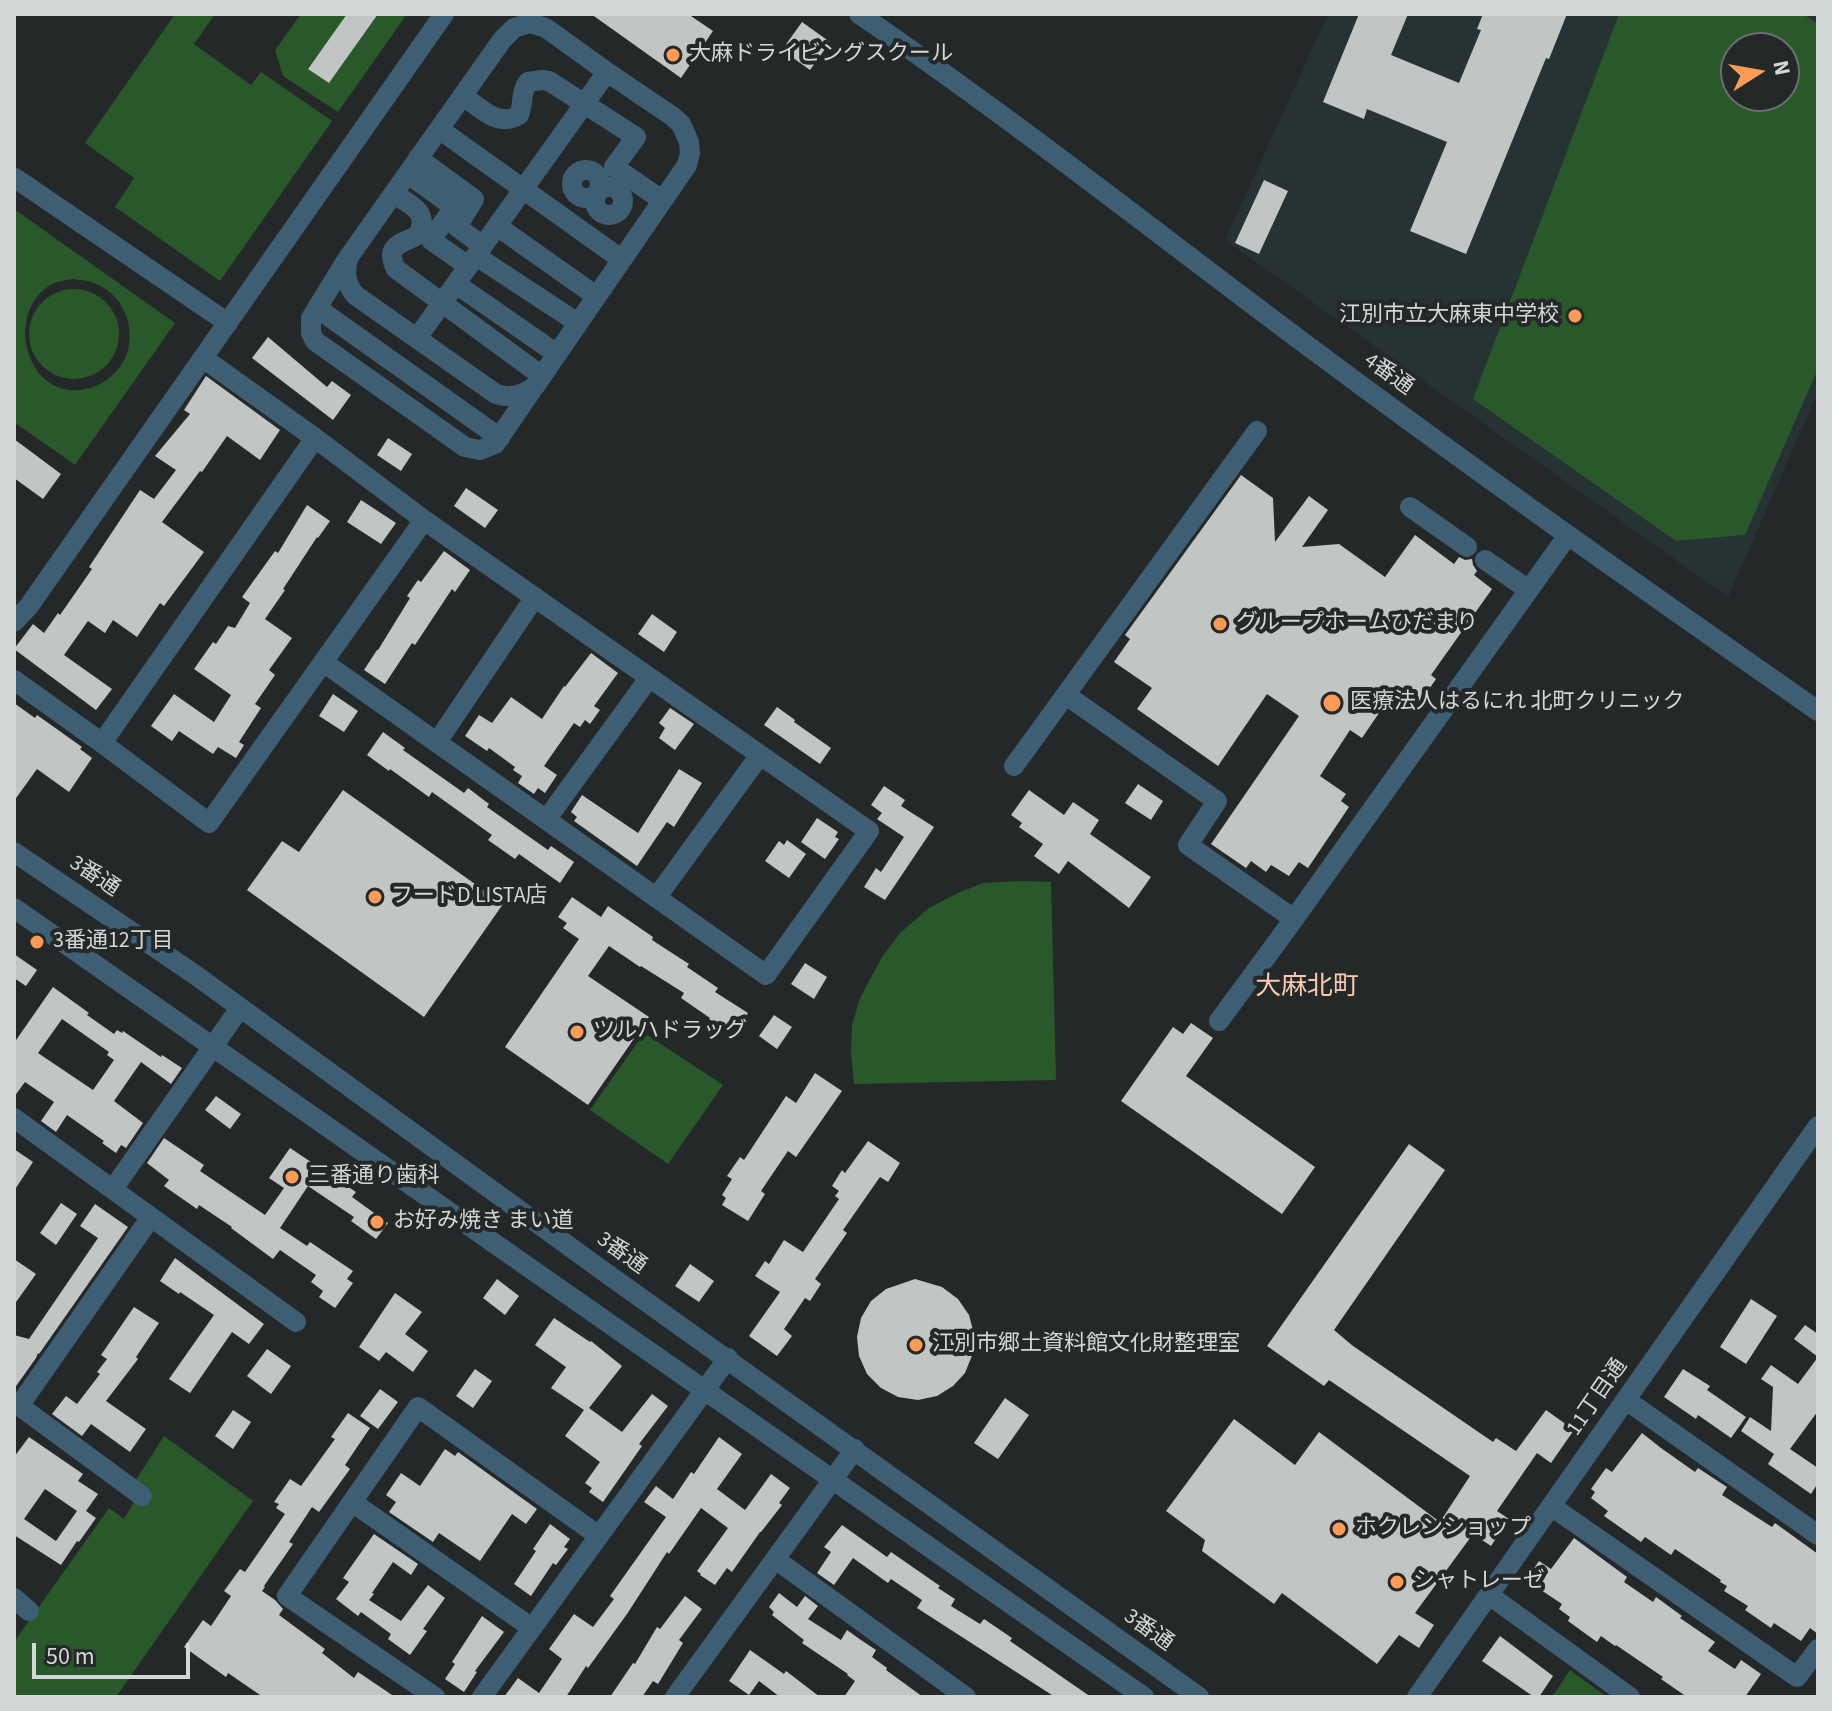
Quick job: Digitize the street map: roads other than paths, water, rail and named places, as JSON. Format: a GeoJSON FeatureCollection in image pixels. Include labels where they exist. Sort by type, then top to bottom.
{"type":"FeatureCollection","features":[{"type":"Feature","properties":{"kind":"street"},"geometry":{"type":"LineString","coordinates":[[14,622],[29,606],[444,14]]}},
{"type":"Feature","properties":{"kind":"street","name":"4番通"},"geometry":{"type":"LineString","coordinates":[[859,14],[1039,142],[1315,351],[1568,535],[1818,711]]}},
{"type":"Feature","properties":{"kind":"street"},"geometry":{"type":"LineString","coordinates":[[519,21],[546,28],[672,116],[686,132],[690,153],[687,165],[500,438],[495,444],[480,450],[465,447],[315,341],[310,325],[311,318],[348,258],[502,40],[519,21]]}},
{"type":"Feature","properties":{"kind":"street"},"geometry":{"type":"LineString","coordinates":[[417,338],[607,72]]}},
{"type":"Feature","properties":{"kind":"street"},"geometry":{"type":"LineString","coordinates":[[463,96],[502,121],[519,115],[524,87],[528,82],[549,81],[636,137],[614,167],[662,200]]}},
{"type":"Feature","properties":{"kind":"street"},"geometry":{"type":"LineString","coordinates":[[439,129],[621,259]]}},
{"type":"Feature","properties":{"kind":"street"},"geometry":{"type":"LineString","coordinates":[[413,166],[454,207],[431,240],[476,256],[578,323]]}},
{"type":"Feature","properties":{"kind":"street"},"geometry":{"type":"LineString","coordinates":[[413,166],[474,199],[457,227],[476,256]]}},
{"type":"Feature","properties":{"kind":"street"},"geometry":{"type":"LineString","coordinates":[[15,178],[228,323]]}},
{"type":"Feature","properties":{"kind":"street"},"geometry":{"type":"LineString","coordinates":[[562,216],[578,195],[591,197],[607,187],[616,189],[622,196],[620,209],[644,227]]}},
{"type":"Feature","properties":{"kind":"street"},"geometry":{"type":"LineString","coordinates":[[394,194],[419,213],[422,223],[418,235],[403,241],[392,252],[393,264],[400,273],[442,304],[486,348],[540,379]]}},
{"type":"Feature","properties":{"kind":"street"},"geometry":{"type":"LineString","coordinates":[[497,226],[538,243],[567,264],[596,296]]}},
{"type":"Feature","properties":{"kind":"street"},"geometry":{"type":"LineString","coordinates":[[348,258],[346,273],[355,295],[496,394],[507,397],[528,392],[540,379]]}},
{"type":"Feature","properties":{"kind":"street"},"geometry":{"type":"LineString","coordinates":[[456,284],[557,354]]}},
{"type":"Feature","properties":{"kind":"street"},"geometry":{"type":"LineString","coordinates":[[317,308],[500,438]]}},
{"type":"Feature","properties":{"kind":"street"},"geometry":{"type":"LineString","coordinates":[[203,358],[424,520],[869,831],[766,975],[323,662]]}},
{"type":"Feature","properties":{"kind":"street"},"geometry":{"type":"LineString","coordinates":[[1014,766],[1257,431]]}},
{"type":"Feature","properties":{"kind":"street"},"geometry":{"type":"LineString","coordinates":[[102,743],[315,438]]}},
{"type":"Feature","properties":{"kind":"street"},"geometry":{"type":"LineString","coordinates":[[1410,507],[1467,547]]}},
{"type":"Feature","properties":{"kind":"street"},"geometry":{"type":"LineString","coordinates":[[14,680],[209,823],[424,520]]}},
{"type":"Feature","properties":{"kind":"street"},"geometry":{"type":"LineString","coordinates":[[1219,1021],[1568,535]]}},
{"type":"Feature","properties":{"kind":"street"},"geometry":{"type":"LineString","coordinates":[[1485,560],[1529,590]]}},
{"type":"Feature","properties":{"kind":"street"},"geometry":{"type":"LineString","coordinates":[[437,742],[535,597]]}},
{"type":"Feature","properties":{"kind":"street"},"geometry":{"type":"LineString","coordinates":[[546,820],[649,678]]}},
{"type":"Feature","properties":{"kind":"street"},"geometry":{"type":"LineString","coordinates":[[1066,695],[1217,801],[1188,845],[1294,919]]}},
{"type":"Feature","properties":{"kind":"street"},"geometry":{"type":"LineString","coordinates":[[656,898],[760,755]]}},
{"type":"Feature","properties":{"kind":"street","name":"3番通"},"geometry":{"type":"LineString","coordinates":[[14,852],[182,966],[1199,1697]]}},
{"type":"Feature","properties":{"kind":"street"},"geometry":{"type":"LineString","coordinates":[[14,908],[1144,1697]]}},
{"type":"Feature","properties":{"kind":"street"},"geometry":{"type":"LineString","coordinates":[[113,1189],[240,1008]]}},
{"type":"Feature","properties":{"kind":"street"},"geometry":{"type":"LineString","coordinates":[[14,1118],[296,1322]]}},
{"type":"Feature","properties":{"kind":"street","name":"11丁目通"},"geometry":{"type":"LineString","coordinates":[[1417,1697],[1818,1126]]}},
{"type":"Feature","properties":{"kind":"street"},"geometry":{"type":"LineString","coordinates":[[142,1496],[16,1404],[151,1217]]}},
{"type":"Feature","properties":{"kind":"street"},"geometry":{"type":"LineString","coordinates":[[482,1697],[728,1358]]}},
{"type":"Feature","properties":{"kind":"street"},"geometry":{"type":"LineString","coordinates":[[1626,1400],[1818,1535]]}},
{"type":"Feature","properties":{"kind":"street"},"geometry":{"type":"LineString","coordinates":[[435,1697],[287,1596],[418,1407],[599,1536]]}},
{"type":"Feature","properties":{"kind":"street"},"geometry":{"type":"LineString","coordinates":[[685,1694],[775,1559],[855,1449]]}},
{"type":"Feature","properties":{"kind":"street"},"geometry":{"type":"LineString","coordinates":[[352,1502],[532,1628]]}},
{"type":"Feature","properties":{"kind":"street"},"geometry":{"type":"LineString","coordinates":[[1551,1506],[1797,1677],[1818,1649]]}},
{"type":"Feature","properties":{"kind":"street"},"geometry":{"type":"LineString","coordinates":[[775,1559],[966,1697]]}},
{"type":"Feature","properties":{"kind":"street"},"geometry":{"type":"LineString","coordinates":[[1489,1595],[1630,1697]]}},
{"type":"Feature","properties":{"kind":"place","name":"大麻ドライビングスクール"},"geometry":{"type":"Point","coordinates":[673,55]}},
{"type":"Feature","properties":{"kind":"place","name":"江別市立大麻東中学校"},"geometry":{"type":"Point","coordinates":[1575,316]}},
{"type":"Feature","properties":{"kind":"place","name":"グループホームひだまり"},"geometry":{"type":"Point","coordinates":[1220,624]}},
{"type":"Feature","properties":{"kind":"place","name":"医療法人はるにれ 北町クリニック"},"geometry":{"type":"Point","coordinates":[1332,703]}},
{"type":"Feature","properties":{"kind":"place","name":"フードD LISTA店"},"geometry":{"type":"Point","coordinates":[375,897]}},
{"type":"Feature","properties":{"kind":"place","name":"3番通12丁目"},"geometry":{"type":"Point","coordinates":[37,942]}},
{"type":"Feature","properties":{"kind":"place","name":"ツルハドラッグ"},"geometry":{"type":"Point","coordinates":[577,1032]}},
{"type":"Feature","properties":{"kind":"place","name":"三番通り歯科"},"geometry":{"type":"Point","coordinates":[292,1177]}},
{"type":"Feature","properties":{"kind":"place","name":"お好み焼き まい道"},"geometry":{"type":"Point","coordinates":[377,1222]}},
{"type":"Feature","properties":{"kind":"place","name":"江別市郷土資料館文化財整理室"},"geometry":{"type":"Point","coordinates":[916,1345]}},
{"type":"Feature","properties":{"kind":"place","name":"ホクレンショップ"},"geometry":{"type":"Point","coordinates":[1339,1529]}},
{"type":"Feature","properties":{"kind":"place","name":"シャトレーゼ"},"geometry":{"type":"Point","coordinates":[1397,1582]}},
{"type":"Feature","properties":{"kind":"district","name":"大麻北町"},"geometry":{"type":"Point","coordinates":[1307,988]}}]}
